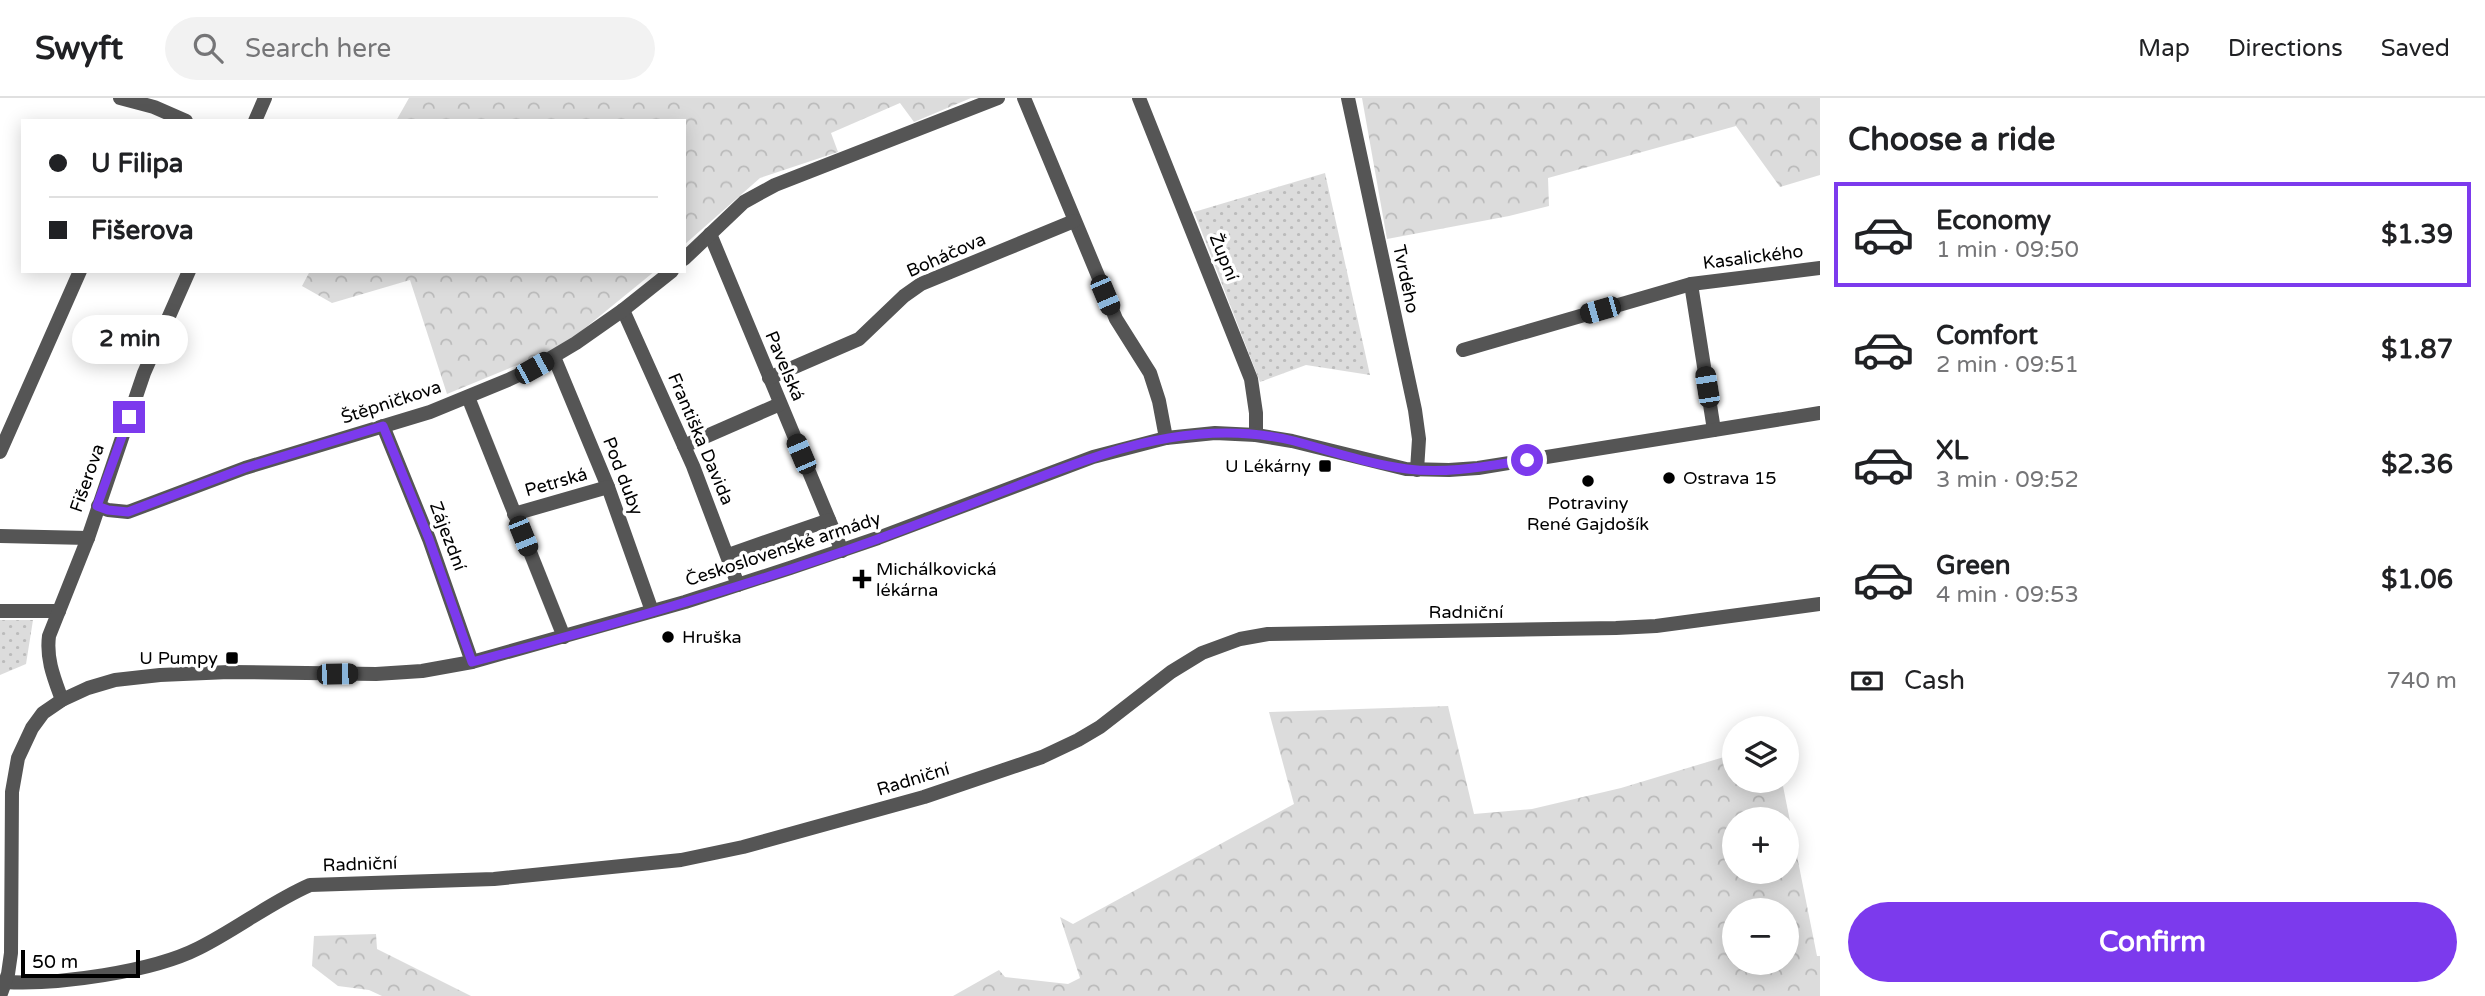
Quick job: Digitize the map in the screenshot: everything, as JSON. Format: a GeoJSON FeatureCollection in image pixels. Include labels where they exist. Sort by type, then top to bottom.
{"type":"FeatureCollection","features":[{"type":"Feature","properties":{"kind":"street"},"geometry":{"type":"LineString","coordinates":[[120,98],[150,114],[176,119]]}},
{"type":"Feature","properties":{"kind":"street"},"geometry":{"type":"LineString","coordinates":[[256,119],[265,98]]}},
{"type":"Feature","properties":{"kind":"street"},"geometry":{"type":"LineString","coordinates":[[686,257],[744,202],[775,185],[998,98]]}},
{"type":"Feature","properties":{"kind":"street"},"geometry":{"type":"LineString","coordinates":[[1024,98],[1116,319],[1150,373],[1160,401],[1166,438]]}},
{"type":"Feature","properties":{"kind":"street","name":"Župní"},"geometry":{"type":"LineString","coordinates":[[1139,98],[1251,379],[1256,435]]}},
{"type":"Feature","properties":{"kind":"street","name":"Tvrdého"},"geometry":{"type":"LineString","coordinates":[[1348,98],[1415,410],[1419,439],[1417,470]]}},
{"type":"Feature","properties":{"kind":"street","name":"Boháčova"},"geometry":{"type":"LineString","coordinates":[[769,378],[859,339],[904,296],[922,285],[1074,221]]}},
{"type":"Feature","properties":{"kind":"street","name":"Pavelská"},"geometry":{"type":"LineString","coordinates":[[710,234],[842,551]]}},
{"type":"Feature","properties":{"kind":"street","name":"Kasalického"},"geometry":{"type":"LineString","coordinates":[[1463,350],[1691,284],[1820,268]]}},
{"type":"Feature","properties":{"kind":"street"},"geometry":{"type":"LineString","coordinates":[[0,452],[79,273]]}},
{"type":"Feature","properties":{"kind":"street","name":"Fišerova"},"geometry":{"type":"LineString","coordinates":[[62,700],[50,667],[47,650],[49,636],[88,538],[144,373],[188,273]]}},
{"type":"Feature","properties":{"kind":"street","name":"Štěpničkova"},"geometry":{"type":"LineString","coordinates":[[97,506],[128,512],[245,468],[468,397],[554,357],[623,310],[669,273]]}},
{"type":"Feature","properties":{"kind":"street","name":"Kasalického"},"geometry":{"type":"LineString","coordinates":[[1691,284],[1714,430]]}},
{"type":"Feature","properties":{"kind":"street","name":"Františka Davida"},"geometry":{"type":"LineString","coordinates":[[623,310],[684,446],[738,585]]}},
{"type":"Feature","properties":{"kind":"street","name":"Pod duby"},"geometry":{"type":"LineString","coordinates":[[554,357],[608,487],[652,611]]}},
{"type":"Feature","properties":{"kind":"street"},"geometry":{"type":"LineString","coordinates":[[468,397],[564,637]]}},
{"type":"Feature","properties":{"kind":"street"},"geometry":{"type":"LineString","coordinates":[[684,446],[780,404]]}},
{"type":"Feature","properties":{"kind":"street","name":"Československé armády"},"geometry":{"type":"LineString","coordinates":[[3,989],[9,965],[12,930],[12,792],[15,770],[32,728],[43,713],[62,700],[103,683],[160,675],[229,672],[399,673],[472,662],[738,585],[842,551],[1093,457],[1166,438],[1215,433],[1256,435],[1292,441],[1396,467],[1417,470],[1478,468],[1820,413]]}},
{"type":"Feature","properties":{"kind":"street","name":"Zájezdní"},"geometry":{"type":"LineString","coordinates":[[383,426],[429,539],[472,662]]}},
{"type":"Feature","properties":{"kind":"street","name":"Petrská"},"geometry":{"type":"LineString","coordinates":[[514,514],[608,487]]}},
{"type":"Feature","properties":{"kind":"street"},"geometry":{"type":"LineString","coordinates":[[728,555],[829,520]]}},
{"type":"Feature","properties":{"kind":"street"},"geometry":{"type":"LineString","coordinates":[[0,536],[88,538]]}},
{"type":"Feature","properties":{"kind":"street","name":"Radniční"},"geometry":{"type":"LineString","coordinates":[[3,989],[149,965],[182,956],[250,921],[310,885],[494,879],[681,860],[743,847],[925,797],[1042,757],[1078,740],[1171,672],[1202,653],[1240,639],[1268,635],[1643,627],[1820,604]]}},
{"type":"Feature","properties":{"kind":"street"},"geometry":{"type":"LineString","coordinates":[[0,611],[59,611]]}},
{"type":"Feature","properties":{"kind":"green space"},"geometry":{"type":"Polygon","coordinates":[[[409,98],[971,98],[914,122],[900,103],[831,133],[838,152],[760,178],[686,243],[686,119],[397,119],[409,98]]]}},
{"type":"Feature","properties":{"kind":"green space"},"geometry":{"type":"Polygon","coordinates":[[[1362,98],[1820,98],[1820,175],[1780,187],[1736,126],[1548,178],[1549,206],[1387,239],[1362,98]]]}},
{"type":"Feature","properties":{"kind":"green space"},"geometry":{"type":"Polygon","coordinates":[[[1325,173],[1370,375],[1306,365],[1260,382],[1194,212],[1325,173]]]}},
{"type":"Feature","properties":{"kind":"green space"},"geometry":{"type":"Polygon","coordinates":[[[309,273],[653,273],[563,346],[447,394],[410,280],[332,303],[302,286],[309,273]]]}},
{"type":"Feature","properties":{"kind":"green space"},"geometry":{"type":"Polygon","coordinates":[[[0,620],[33,620],[26,664],[0,675],[0,620]]]}},
{"type":"Feature","properties":{"kind":"green space"},"geometry":{"type":"Polygon","coordinates":[[[1448,706],[1474,814],[1532,809],[1621,788],[1722,758],[1722,793],[1784,793],[1787,807],[1722,807],[1722,884],[1799,884],[1799,866],[1817,956],[1820,956],[1820,996],[953,996],[999,970],[1005,977],[1068,984],[1080,978],[1060,917],[1073,924],[1294,804],[1269,712],[1448,706]]]}},
{"type":"Feature","properties":{"kind":"green space"},"geometry":{"type":"Polygon","coordinates":[[[376,934],[377,949],[471,996],[382,996],[369,990],[338,986],[312,966],[314,936],[376,934]]]}},
{"type":"Feature","properties":{"kind":"place","name":"U Lékárny"},"geometry":{"type":"Point","coordinates":[1325,466]}},
{"type":"Feature","properties":{"kind":"place","name":"Ostrava 15"},"geometry":{"type":"Point","coordinates":[1669,478]}},
{"type":"Feature","properties":{"kind":"place","name":"Potraviny René Gajdošík"},"geometry":{"type":"Point","coordinates":[1588,481]}},
{"type":"Feature","properties":{"kind":"place","name":"Michálkovická lékárna"},"geometry":{"type":"Point","coordinates":[862,579]}},
{"type":"Feature","properties":{"kind":"place","name":"Hruška"},"geometry":{"type":"Point","coordinates":[668,637]}},
{"type":"Feature","properties":{"kind":"place","name":"U Pumpy"},"geometry":{"type":"Point","coordinates":[232,658]}},
{"type":"Feature","properties":{"kind":"route"},"geometry":{"type":"LineString","coordinates":[[129,417],[97,506],[108,510],[128,512],[245,468],[383,426],[429,539],[472,662],[764,577],[878,538],[1093,457],[1166,438],[1215,433],[1256,435],[1292,441],[1406,469],[1478,468],[1527,460]]}}]}
